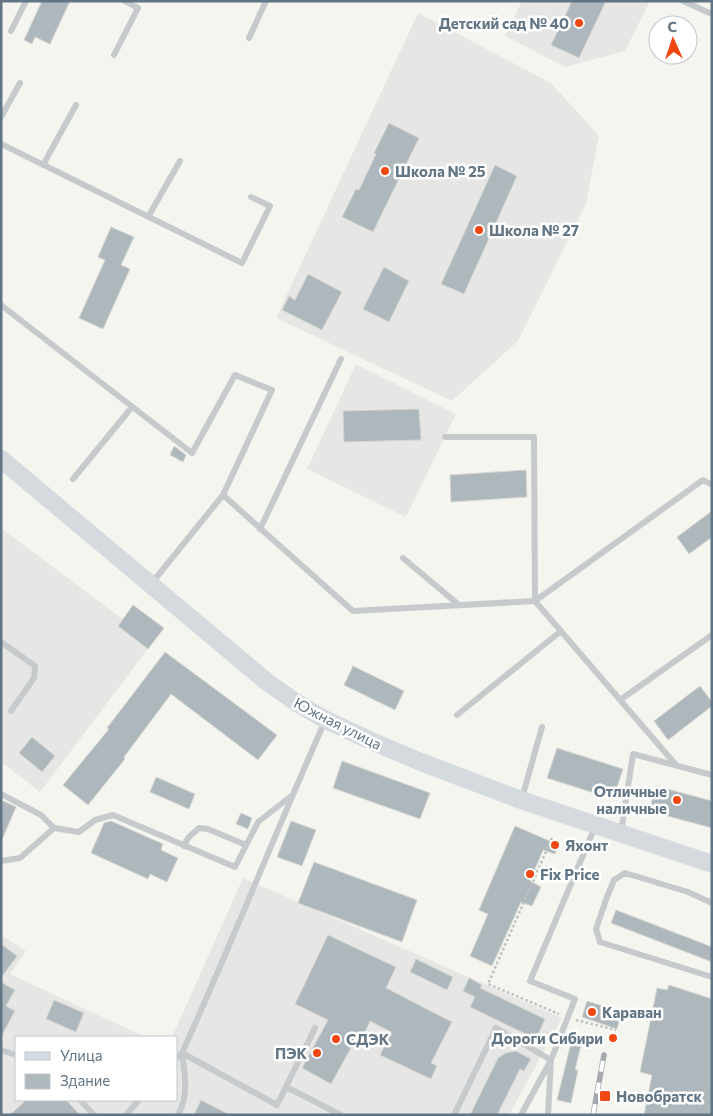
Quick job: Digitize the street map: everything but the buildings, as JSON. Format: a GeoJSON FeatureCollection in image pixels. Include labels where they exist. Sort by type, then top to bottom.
{"type":"FeatureCollection","features":[{"type":"Feature","properties":{"kind":"main road","name":"Южная улица"},"geometry":{"type":"LineString","coordinates":[[1,459],[267,682],[326,720],[395,751],[521,800],[712,864]]}},
{"type":"Feature","properties":{"kind":"lane"},"geometry":{"type":"LineString","coordinates":[[11,31],[26,1]]}},
{"type":"Feature","properties":{"kind":"lane"},"geometry":{"type":"LineString","coordinates":[[114,55],[138,8],[125,1]]}},
{"type":"Feature","properties":{"kind":"lane"},"geometry":{"type":"LineString","coordinates":[[249,38],[266,1]]}},
{"type":"Feature","properties":{"kind":"lane"},"geometry":{"type":"LineString","coordinates":[[683,1],[712,14]]}},
{"type":"Feature","properties":{"kind":"lane"},"geometry":{"type":"LineString","coordinates":[[1,117],[20,83]]}},
{"type":"Feature","properties":{"kind":"lane"},"geometry":{"type":"LineString","coordinates":[[43,165],[76,105]]}},
{"type":"Feature","properties":{"kind":"lane"},"geometry":{"type":"LineString","coordinates":[[1,144],[242,263],[270,206],[251,197]]}},
{"type":"Feature","properties":{"kind":"lane"},"geometry":{"type":"LineString","coordinates":[[148,217],[180,161]]}},
{"type":"Feature","properties":{"kind":"lane"},"geometry":{"type":"LineString","coordinates":[[1,305],[192,453],[235,375],[272,390],[223,495],[150,585]]}},
{"type":"Feature","properties":{"kind":"lane"},"geometry":{"type":"LineString","coordinates":[[260,529],[341,359]]}},
{"type":"Feature","properties":{"kind":"lane"},"geometry":{"type":"LineString","coordinates":[[73,478],[132,407]]}},
{"type":"Feature","properties":{"kind":"lane"},"geometry":{"type":"LineString","coordinates":[[445,437],[534,437],[535,602],[676,765]]}},
{"type":"Feature","properties":{"kind":"lane"},"geometry":{"type":"LineString","coordinates":[[223,495],[353,611],[535,602],[702,480],[712,485]]}},
{"type":"Feature","properties":{"kind":"lane"},"geometry":{"type":"LineString","coordinates":[[403,558],[459,605]]}},
{"type":"Feature","properties":{"kind":"lane"},"geometry":{"type":"LineString","coordinates":[[457,714],[561,631]]}},
{"type":"Feature","properties":{"kind":"lane"},"geometry":{"type":"LineString","coordinates":[[620,700],[712,635]]}},
{"type":"Feature","properties":{"kind":"lane"},"geometry":{"type":"LineString","coordinates":[[1,642],[35,666],[34,678],[11,711]]}},
{"type":"Feature","properties":{"kind":"lane"},"geometry":{"type":"LineString","coordinates":[[178,1057],[182,1053],[221,966],[291,797],[326,720]]}},
{"type":"Feature","properties":{"kind":"lane"},"geometry":{"type":"LineString","coordinates":[[521,800],[542,728]]}},
{"type":"Feature","properties":{"kind":"lane"},"geometry":{"type":"LineString","coordinates":[[620,834],[633,754],[712,775]]}},
{"type":"Feature","properties":{"kind":"lane"},"geometry":{"type":"LineString","coordinates":[[1,794],[41,815],[54,828],[78,832],[94,820],[113,815],[235,867],[258,822],[291,797]]}},
{"type":"Feature","properties":{"kind":"lane"},"geometry":{"type":"LineString","coordinates":[[521,1115],[551,1060],[575,999],[530,981],[596,826]]}},
{"type":"Feature","properties":{"kind":"lane"},"geometry":{"type":"LineString","coordinates":[[1,861],[20,858],[54,828]]}},
{"type":"Feature","properties":{"kind":"lane"},"geometry":{"type":"LineString","coordinates":[[184,846],[188,838],[199,828],[208,829],[246,845]]}},
{"type":"Feature","properties":{"kind":"lane"},"geometry":{"type":"LineString","coordinates":[[712,903],[688,892],[626,874],[614,880],[596,929],[600,942],[712,977]]}},
{"type":"Feature","properties":{"kind":"lane"},"geometry":{"type":"LineString","coordinates":[[182,1053],[277,1104],[314,1028]]}},
{"type":"Feature","properties":{"kind":"lane"},"geometry":{"type":"LineString","coordinates":[[454,1115],[496,1028],[551,1060]]}},
{"type":"Feature","properties":{"kind":"lane"},"geometry":{"type":"LineString","coordinates":[[1,1050],[15,1055]]}},
{"type":"Feature","properties":{"kind":"lane"},"geometry":{"type":"LineString","coordinates":[[178,1115],[186,1089],[182,1053]]}},
{"type":"Feature","properties":{"kind":"lane"},"geometry":{"type":"LineString","coordinates":[[548,1115],[551,1060]]}},
{"type":"Feature","properties":{"kind":"lane"},"geometry":{"type":"LineString","coordinates":[[286,1088],[340,1115]]}},
{"type":"Feature","properties":{"kind":"lane"},"geometry":{"type":"LineString","coordinates":[[81,1101],[94,1115]]}},
{"type":"Feature","properties":{"kind":"lane"},"geometry":{"type":"LineString","coordinates":[[126,1115],[138,1101]]}},
{"type":"Feature","properties":{"kind":"shaded area"},"geometry":{"type":"Polygon","coordinates":[[[522,1],[650,1],[625,51],[565,67],[505,36],[522,1]]]}},
{"type":"Feature","properties":{"kind":"shaded area"},"geometry":{"type":"Polygon","coordinates":[[[418,13],[551,83],[599,136],[586,204],[518,341],[452,401],[276,318],[418,13]]]}},
{"type":"Feature","properties":{"kind":"shaded area"},"geometry":{"type":"Polygon","coordinates":[[[356,364],[456,414],[406,517],[307,469],[356,364]]]}},
{"type":"Feature","properties":{"kind":"shaded area"},"geometry":{"type":"Polygon","coordinates":[[[1,528],[153,642],[40,792],[1,762],[1,528]]]}},
{"type":"Feature","properties":{"kind":"shaded area"},"geometry":{"type":"Polygon","coordinates":[[[243,878],[562,1018],[509,1115],[1,1115],[1,935],[26,951],[10,974],[143,1036],[15,1036],[15,1101],[178,1101],[178,1036],[172,1036],[243,878]]]}},
{"type":"Feature","properties":{"kind":"railway"},"geometry":{"type":"LineString","coordinates":[[593,1115],[604,1055]]}},
{"type":"Feature","properties":{"kind":"place","name":"Детский сад № 40"},"geometry":{"type":"Point","coordinates":[579,23]}},
{"type":"Feature","properties":{"kind":"place","name":"Школа № 25"},"geometry":{"type":"Point","coordinates":[385,171]}},
{"type":"Feature","properties":{"kind":"place","name":"Школа № 27"},"geometry":{"type":"Point","coordinates":[479,230]}},
{"type":"Feature","properties":{"kind":"place","name":"Отличные наличные"},"geometry":{"type":"Point","coordinates":[677,800]}},
{"type":"Feature","properties":{"kind":"place","name":"Яхонт"},"geometry":{"type":"Point","coordinates":[555,845]}},
{"type":"Feature","properties":{"kind":"place","name":"Fix Price"},"geometry":{"type":"Point","coordinates":[530,874]}},
{"type":"Feature","properties":{"kind":"place","name":"Караван"},"geometry":{"type":"Point","coordinates":[592,1012]}},
{"type":"Feature","properties":{"kind":"place","name":"Дороги Сибири"},"geometry":{"type":"Point","coordinates":[613,1038]}},
{"type":"Feature","properties":{"kind":"place","name":"СДЭК"},"geometry":{"type":"Point","coordinates":[336,1039]}},
{"type":"Feature","properties":{"kind":"place","name":"ПЭК"},"geometry":{"type":"Point","coordinates":[317,1053]}},
{"type":"Feature","properties":{"kind":"place","name":"Новобратск"},"geometry":{"type":"Point","coordinates":[605,1096]}}]}
